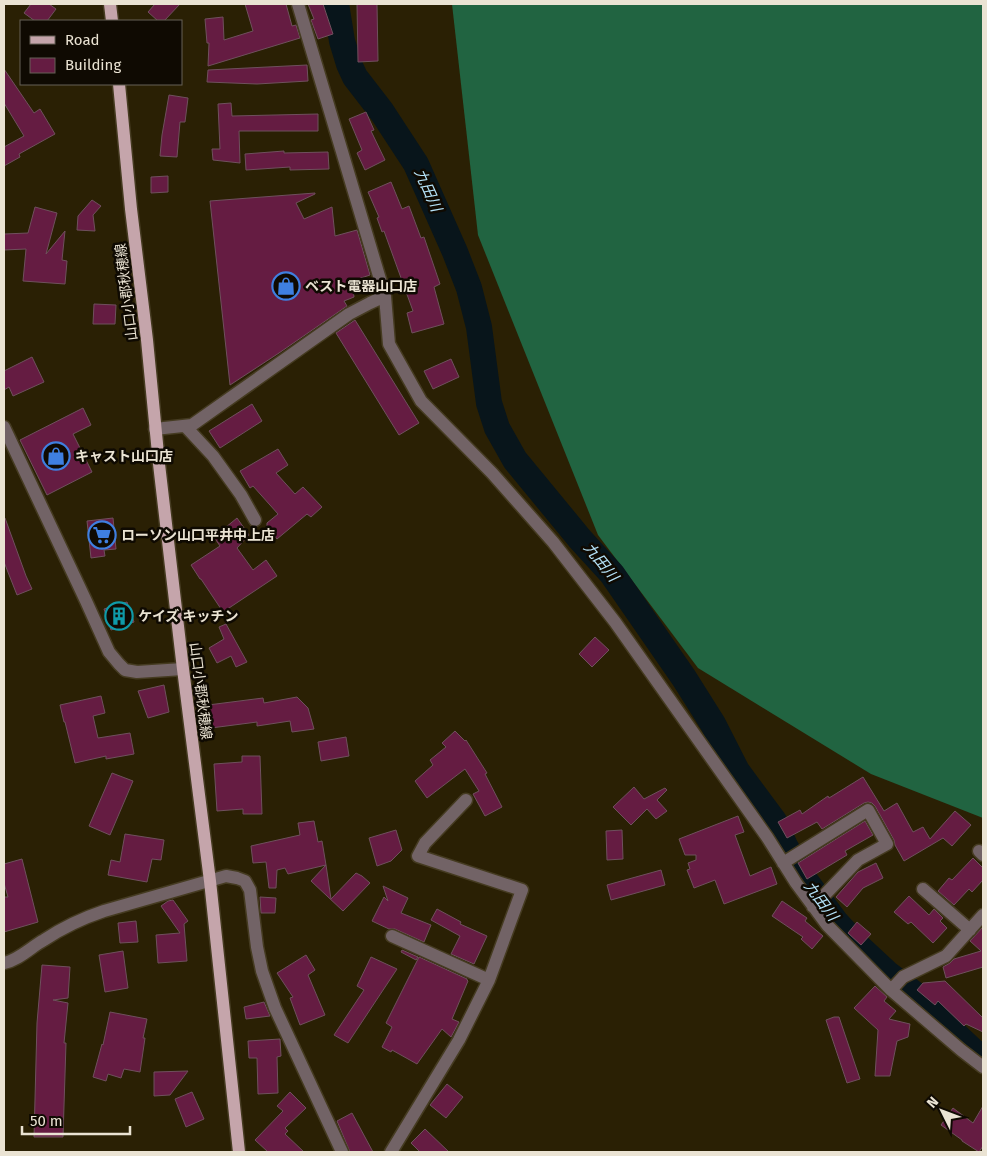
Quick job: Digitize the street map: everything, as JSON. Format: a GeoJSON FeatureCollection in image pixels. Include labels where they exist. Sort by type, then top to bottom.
{"type":"FeatureCollection","features":[{"type":"Feature","properties":{"kind":"main road"},"geometry":{"type":"LineString","coordinates":[[110,4],[112,20]]}},
{"type":"Feature","properties":{"kind":"main road","name":"山口小郡秋穂線"},"geometry":{"type":"LineString","coordinates":[[119,85],[155,430],[210,881],[239,1152]]}},
{"type":"Feature","properties":{"kind":"street"},"geometry":{"type":"LineString","coordinates":[[298,4],[385,296],[389,344],[421,402],[492,473],[554,542],[615,622],[767,837],[787,860],[796,884],[818,902],[827,925],[892,989],[983,1067]]}},
{"type":"Feature","properties":{"kind":"street"},"geometry":{"type":"LineString","coordinates":[[155,430],[192,425],[349,314],[385,296]]}},
{"type":"Feature","properties":{"kind":"street"},"geometry":{"type":"LineString","coordinates":[[4,427],[109,652],[125,670],[137,672],[183,669]]}},
{"type":"Feature","properties":{"kind":"street"},"geometry":{"type":"LineString","coordinates":[[186,427],[213,456],[241,495],[255,520]]}},
{"type":"Feature","properties":{"kind":"street"},"geometry":{"type":"LineString","coordinates":[[391,1152],[459,1040],[490,980],[522,890],[418,856],[425,843],[466,800]]}},
{"type":"Feature","properties":{"kind":"street"},"geometry":{"type":"LineString","coordinates":[[787,860],[868,810],[887,844],[858,860],[818,902]]}},
{"type":"Feature","properties":{"kind":"street"},"geometry":{"type":"LineString","coordinates":[[4,963],[11,962],[44,939],[88,916],[226,876],[245,881],[250,890],[262,971],[275,1008],[342,1152]]}},
{"type":"Feature","properties":{"kind":"street"},"geometry":{"type":"LineString","coordinates":[[923,890],[970,930]]}},
{"type":"Feature","properties":{"kind":"street"},"geometry":{"type":"LineString","coordinates":[[892,989],[903,977],[946,956],[983,915]]}},
{"type":"Feature","properties":{"kind":"street"},"geometry":{"type":"LineString","coordinates":[[392,936],[490,980]]}},
{"type":"Feature","properties":{"kind":"green space"},"geometry":{"type":"Polygon","coordinates":[[[452,4],[983,4],[983,818],[871,774],[698,668],[598,535],[478,235],[452,4]]]}},
{"type":"Feature","properties":{"kind":"building"},"geometry":{"type":"Polygon","coordinates":[[[31,4],[49,4],[56,9],[48,20],[34,20],[24,13],[31,4]]]}},
{"type":"Feature","properties":{"kind":"building"},"geometry":{"type":"Polygon","coordinates":[[[155,4],[180,4],[165,20],[157,20],[148,12],[155,4]]]}},
{"type":"Feature","properties":{"kind":"building"},"geometry":{"type":"Polygon","coordinates":[[[245,4],[286,4],[292,26],[296,25],[300,38],[208,66],[209,43],[207,43],[205,19],[223,17],[224,40],[253,31],[245,4]]]}},
{"type":"Feature","properties":{"kind":"building"},"geometry":{"type":"Polygon","coordinates":[[[308,4],[323,4],[333,34],[318,39],[311,20],[314,19],[308,4]]]}},
{"type":"Feature","properties":{"kind":"building"},"geometry":{"type":"Polygon","coordinates":[[[357,4],[377,4],[378,61],[358,62],[357,4]]]}},
{"type":"Feature","properties":{"kind":"building"},"geometry":{"type":"Polygon","coordinates":[[[307,65],[308,81],[257,84],[207,82],[208,70],[307,65]]]}},
{"type":"Feature","properties":{"kind":"building"},"geometry":{"type":"Polygon","coordinates":[[[4,69],[34,113],[40,109],[55,134],[19,154],[20,157],[4,166],[4,147],[24,136],[4,103],[4,69]]]}},
{"type":"Feature","properties":{"kind":"building"},"geometry":{"type":"Polygon","coordinates":[[[169,95],[188,98],[185,122],[180,122],[177,157],[160,156],[169,95]]]}},
{"type":"Feature","properties":{"kind":"building"},"geometry":{"type":"Polygon","coordinates":[[[231,103],[232,116],[318,114],[318,131],[239,131],[240,163],[213,160],[212,149],[220,149],[218,104],[231,103]]]}},
{"type":"Feature","properties":{"kind":"building"},"geometry":{"type":"Polygon","coordinates":[[[366,112],[374,130],[371,131],[385,160],[365,170],[357,153],[362,150],[349,119],[366,112]]]}},
{"type":"Feature","properties":{"kind":"building"},"geometry":{"type":"Polygon","coordinates":[[[284,151],[284,153],[328,152],[329,169],[290,170],[290,167],[246,170],[245,154],[284,151]]]}},
{"type":"Feature","properties":{"kind":"building"},"geometry":{"type":"Polygon","coordinates":[[[168,176],[168,192],[151,193],[151,177],[168,176]]]}},
{"type":"Feature","properties":{"kind":"building"},"geometry":{"type":"Polygon","coordinates":[[[391,182],[402,209],[409,206],[421,238],[424,237],[440,284],[434,287],[444,324],[412,333],[407,313],[413,311],[368,192],[391,182]]]}},
{"type":"Feature","properties":{"kind":"building","name":"ベスト電器山口店"},"geometry":{"type":"Polygon","coordinates":[[[315,193],[296,203],[304,219],[332,207],[335,236],[357,230],[370,275],[352,281],[354,297],[344,301],[347,306],[230,385],[210,201],[315,193]]]}},
{"type":"Feature","properties":{"kind":"building"},"geometry":{"type":"Polygon","coordinates":[[[92,200],[101,206],[93,215],[95,231],[77,230],[78,216],[92,200]]]}},
{"type":"Feature","properties":{"kind":"building"},"geometry":{"type":"Polygon","coordinates":[[[35,207],[57,213],[46,254],[65,231],[62,260],[67,261],[65,284],[23,281],[26,249],[4,250],[4,234],[28,233],[35,207]]]}},
{"type":"Feature","properties":{"kind":"building"},"geometry":{"type":"Polygon","coordinates":[[[94,304],[116,305],[115,324],[93,324],[94,304]]]}},
{"type":"Feature","properties":{"kind":"building"},"geometry":{"type":"Polygon","coordinates":[[[355,320],[419,423],[399,435],[336,333],[355,320]]]}},
{"type":"Feature","properties":{"kind":"building"},"geometry":{"type":"Polygon","coordinates":[[[32,357],[44,382],[13,396],[9,387],[4,390],[4,371],[32,357]]]}},
{"type":"Feature","properties":{"kind":"building"},"geometry":{"type":"Polygon","coordinates":[[[451,359],[459,377],[433,389],[424,371],[451,359]]]}},
{"type":"Feature","properties":{"kind":"building"},"geometry":{"type":"Polygon","coordinates":[[[252,404],[262,421],[220,448],[209,431],[252,404]]]}},
{"type":"Feature","properties":{"kind":"building","name":"キャスト山口店"},"geometry":{"type":"Polygon","coordinates":[[[83,408],[91,425],[73,434],[92,472],[47,495],[20,440],[83,408]]]}},
{"type":"Feature","properties":{"kind":"building"},"geometry":{"type":"Polygon","coordinates":[[[278,449],[288,465],[276,473],[295,494],[303,487],[322,507],[311,517],[307,514],[277,539],[267,527],[267,523],[278,514],[253,486],[250,488],[240,471],[278,449]]]}},
{"type":"Feature","properties":{"kind":"building"},"geometry":{"type":"Polygon","coordinates":[[[5,518],[32,589],[17,595],[4,562],[5,518]]]}},
{"type":"Feature","properties":{"kind":"building","name":"ローソン山口平井中上店"},"geometry":{"type":"Polygon","coordinates":[[[113,518],[116,549],[104,550],[105,556],[91,558],[87,521],[113,518]]]}},
{"type":"Feature","properties":{"kind":"building"},"geometry":{"type":"Polygon","coordinates":[[[237,518],[249,535],[237,548],[253,570],[266,560],[277,576],[223,612],[191,565],[220,546],[214,537],[237,518]]]}},
{"type":"Feature","properties":{"kind":"building","name":"ケイズ キッチン"},"geometry":{"type":"Polygon","coordinates":[[[127,602],[134,622],[111,630],[104,609],[127,602]]]}},
{"type":"Feature","properties":{"kind":"building"},"geometry":{"type":"Polygon","coordinates":[[[226,624],[247,662],[236,667],[231,656],[217,663],[209,648],[224,639],[219,627],[226,624]]]}},
{"type":"Feature","properties":{"kind":"building"},"geometry":{"type":"Polygon","coordinates":[[[595,637],[609,650],[592,667],[579,654],[595,637]]]}},
{"type":"Feature","properties":{"kind":"building"},"geometry":{"type":"Polygon","coordinates":[[[164,685],[169,712],[148,718],[138,691],[164,685]]]}},
{"type":"Feature","properties":{"kind":"building"},"geometry":{"type":"Polygon","coordinates":[[[101,696],[105,713],[93,716],[98,738],[130,733],[134,754],[106,759],[106,756],[75,763],[60,705],[101,696]]]}},
{"type":"Feature","properties":{"kind":"building"},"geometry":{"type":"Polygon","coordinates":[[[297,697],[308,708],[314,729],[292,732],[290,721],[257,726],[257,722],[211,728],[208,705],[263,698],[264,703],[297,697]]]}},
{"type":"Feature","properties":{"kind":"building"},"geometry":{"type":"Polygon","coordinates":[[[455,731],[466,740],[487,773],[485,774],[502,807],[485,816],[473,794],[479,791],[465,769],[427,798],[415,781],[433,765],[430,760],[446,747],[442,743],[455,731]]]}},
{"type":"Feature","properties":{"kind":"building"},"geometry":{"type":"Polygon","coordinates":[[[346,737],[349,756],[321,761],[318,742],[346,737]]]}},
{"type":"Feature","properties":{"kind":"building"},"geometry":{"type":"Polygon","coordinates":[[[242,756],[260,756],[262,814],[243,814],[243,809],[217,811],[214,764],[242,762],[242,756]]]}},
{"type":"Feature","properties":{"kind":"building"},"geometry":{"type":"Polygon","coordinates":[[[112,773],[133,781],[110,835],[89,826],[112,773]]]}},
{"type":"Feature","properties":{"kind":"building"},"geometry":{"type":"Polygon","coordinates":[[[863,777],[884,811],[897,803],[913,832],[923,827],[930,839],[955,811],[971,825],[952,846],[943,838],[904,861],[875,806],[868,802],[822,829],[817,822],[787,838],[778,822],[800,810],[802,814],[828,796],[829,798],[863,777]]]}},
{"type":"Feature","properties":{"kind":"building"},"geometry":{"type":"Polygon","coordinates":[[[634,787],[644,799],[665,788],[667,790],[657,800],[667,811],[656,819],[647,809],[631,825],[613,807],[634,787]]]}},
{"type":"Feature","properties":{"kind":"building"},"geometry":{"type":"Polygon","coordinates":[[[738,816],[744,832],[735,835],[750,876],[771,867],[777,884],[724,904],[715,880],[694,888],[687,870],[690,869],[688,863],[696,860],[696,855],[685,855],[679,839],[738,816]]]}},
{"type":"Feature","properties":{"kind":"building"},"geometry":{"type":"Polygon","coordinates":[[[314,821],[318,842],[322,841],[326,865],[288,874],[285,868],[277,870],[276,888],[269,888],[266,862],[253,863],[251,846],[300,835],[298,823],[314,821]]]}},
{"type":"Feature","properties":{"kind":"building"},"geometry":{"type":"Polygon","coordinates":[[[865,821],[873,835],[845,851],[847,855],[807,879],[798,863],[865,821]]]}},
{"type":"Feature","properties":{"kind":"building"},"geometry":{"type":"Polygon","coordinates":[[[396,830],[402,850],[391,861],[377,866],[369,838],[396,830]]]}},
{"type":"Feature","properties":{"kind":"building"},"geometry":{"type":"Polygon","coordinates":[[[622,830],[623,859],[607,860],[606,831],[622,830]]]}},
{"type":"Feature","properties":{"kind":"building"},"geometry":{"type":"Polygon","coordinates":[[[125,834],[164,840],[161,860],[152,859],[147,882],[108,875],[111,860],[120,862],[125,834]]]}},
{"type":"Feature","properties":{"kind":"building"},"geometry":{"type":"Polygon","coordinates":[[[973,858],[983,868],[983,880],[972,892],[969,889],[954,905],[938,891],[949,878],[952,880],[973,858]]]}},
{"type":"Feature","properties":{"kind":"building"},"geometry":{"type":"Polygon","coordinates":[[[22,859],[38,922],[4,932],[4,897],[8,897],[4,883],[4,864],[22,859]]]}},
{"type":"Feature","properties":{"kind":"building"},"geometry":{"type":"Polygon","coordinates":[[[876,863],[883,878],[863,888],[847,907],[836,897],[858,872],[876,863]]]}},
{"type":"Feature","properties":{"kind":"building"},"geometry":{"type":"Polygon","coordinates":[[[326,865],[331,899],[356,873],[370,883],[343,911],[311,881],[326,865]]]}},
{"type":"Feature","properties":{"kind":"building"},"geometry":{"type":"Polygon","coordinates":[[[661,870],[665,885],[611,900],[607,885],[661,870]]]}},
{"type":"Feature","properties":{"kind":"building"},"geometry":{"type":"Polygon","coordinates":[[[383,886],[408,898],[401,913],[431,925],[424,942],[372,921],[384,897],[388,901],[383,886]]]}},
{"type":"Feature","properties":{"kind":"building"},"geometry":{"type":"Polygon","coordinates":[[[909,896],[929,915],[934,909],[943,918],[940,921],[947,928],[933,943],[911,922],[908,924],[894,912],[909,896]]]}},
{"type":"Feature","properties":{"kind":"building"},"geometry":{"type":"Polygon","coordinates":[[[260,897],[276,898],[275,913],[261,913],[260,897]]]}},
{"type":"Feature","properties":{"kind":"building"},"geometry":{"type":"Polygon","coordinates":[[[173,900],[188,921],[184,924],[187,961],[158,963],[156,935],[180,933],[161,906],[173,900]]]}},
{"type":"Feature","properties":{"kind":"building"},"geometry":{"type":"Polygon","coordinates":[[[782,901],[807,918],[805,921],[823,936],[812,949],[801,939],[803,937],[772,916],[782,901]]]}},
{"type":"Feature","properties":{"kind":"building"},"geometry":{"type":"Polygon","coordinates":[[[437,909],[461,922],[460,924],[487,936],[474,964],[451,954],[460,936],[431,920],[437,909]]]}},
{"type":"Feature","properties":{"kind":"building"},"geometry":{"type":"Polygon","coordinates":[[[136,921],[138,942],[120,943],[118,923],[136,921]]]}},
{"type":"Feature","properties":{"kind":"building"},"geometry":{"type":"Polygon","coordinates":[[[857,922],[871,934],[861,945],[848,933],[857,922]]]}},
{"type":"Feature","properties":{"kind":"building"},"geometry":{"type":"Polygon","coordinates":[[[983,927],[983,967],[946,978],[943,967],[954,959],[981,951],[970,941],[983,927]]]}},
{"type":"Feature","properties":{"kind":"building"},"geometry":{"type":"Polygon","coordinates":[[[402,950],[418,957],[416,960],[401,952],[402,950]]]}},
{"type":"Feature","properties":{"kind":"building"},"geometry":{"type":"Polygon","coordinates":[[[123,951],[128,988],[105,992],[99,955],[123,951]]]}},
{"type":"Feature","properties":{"kind":"building"},"geometry":{"type":"Polygon","coordinates":[[[306,955],[315,970],[308,975],[325,1015],[300,1025],[290,998],[293,997],[277,973],[306,955]]]}},
{"type":"Feature","properties":{"kind":"building"},"geometry":{"type":"Polygon","coordinates":[[[371,957],[397,969],[348,1043],[334,1035],[364,990],[357,986],[371,957]]]}},
{"type":"Feature","properties":{"kind":"building"},"geometry":{"type":"Polygon","coordinates":[[[419,957],[468,981],[452,1019],[459,1022],[451,1037],[442,1029],[417,1064],[392,1050],[391,1052],[382,1047],[392,1027],[386,1023],[419,957]]]}},
{"type":"Feature","properties":{"kind":"building"},"geometry":{"type":"Polygon","coordinates":[[[42,965],[70,967],[68,998],[53,1000],[68,1003],[64,1043],[66,1043],[63,1137],[34,1137],[37,1023],[42,965]]]}},
{"type":"Feature","properties":{"kind":"building"},"geometry":{"type":"Polygon","coordinates":[[[945,981],[983,1018],[983,1032],[966,1024],[964,1026],[938,1001],[935,1005],[917,990],[923,983],[945,981]]]}},
{"type":"Feature","properties":{"kind":"building"},"geometry":{"type":"Polygon","coordinates":[[[875,986],[887,997],[884,1001],[896,1011],[889,1019],[910,1024],[908,1037],[897,1041],[890,1076],[875,1076],[878,1030],[854,1008],[875,986]]]}},
{"type":"Feature","properties":{"kind":"building"},"geometry":{"type":"Polygon","coordinates":[[[264,1002],[270,1016],[246,1019],[244,1007],[264,1002]]]}},
{"type":"Feature","properties":{"kind":"building"},"geometry":{"type":"Polygon","coordinates":[[[110,1012],[147,1019],[140,1072],[124,1069],[121,1078],[108,1074],[106,1081],[93,1077],[103,1045],[110,1012]]]}},
{"type":"Feature","properties":{"kind":"building"},"geometry":{"type":"Polygon","coordinates":[[[839,1017],[860,1079],[847,1083],[826,1020],[839,1017]]]}},
{"type":"Feature","properties":{"kind":"building"},"geometry":{"type":"Polygon","coordinates":[[[280,1039],[281,1056],[277,1057],[278,1093],[258,1094],[257,1058],[249,1058],[248,1041],[280,1039]]]}},
{"type":"Feature","properties":{"kind":"building"},"geometry":{"type":"Polygon","coordinates":[[[188,1071],[170,1095],[154,1096],[154,1072],[188,1071]]]}},
{"type":"Feature","properties":{"kind":"building"},"geometry":{"type":"Polygon","coordinates":[[[447,1084],[463,1097],[446,1118],[430,1105],[447,1084]]]}},
{"type":"Feature","properties":{"kind":"building"},"geometry":{"type":"Polygon","coordinates":[[[192,1092],[204,1119],[186,1127],[175,1099],[192,1092]]]}},
{"type":"Feature","properties":{"kind":"building"},"geometry":{"type":"Polygon","coordinates":[[[290,1092],[306,1108],[285,1128],[288,1131],[285,1134],[304,1152],[268,1152],[255,1140],[283,1111],[277,1106],[290,1092]]]}},
{"type":"Feature","properties":{"kind":"building"},"geometry":{"type":"Polygon","coordinates":[[[983,1106],[983,1146],[979,1152],[941,1125],[953,1108],[973,1123],[983,1106]]]}},
{"type":"Feature","properties":{"kind":"building"},"geometry":{"type":"Polygon","coordinates":[[[352,1113],[373,1152],[350,1152],[337,1121],[352,1113]]]}},
{"type":"Feature","properties":{"kind":"building"},"geometry":{"type":"Polygon","coordinates":[[[425,1129],[449,1152],[420,1152],[411,1143],[425,1129]]]}},
{"type":"Feature","properties":{"kind":"waterway","name":"九田川"},"geometry":{"type":"LineString","coordinates":[[336,4],[342,41],[355,77],[382,112],[416,164],[455,252],[469,288],[479,327],[489,403],[497,428],[515,460],[580,539],[612,574],[684,678],[713,724],[737,771],[774,821],[785,846],[802,876],[835,921],[887,973],[937,1011],[955,1034],[973,1051],[983,1057]]}},
{"type":"Feature","properties":{"kind":"place","name":"ベスト電器山口店"},"geometry":{"type":"Point","coordinates":[286,286]}},
{"type":"Feature","properties":{"kind":"place","name":"キャスト山口店"},"geometry":{"type":"Point","coordinates":[56,456]}},
{"type":"Feature","properties":{"kind":"place","name":"ローソン山口平井中上店"},"geometry":{"type":"Point","coordinates":[102,535]}},
{"type":"Feature","properties":{"kind":"place","name":"ケイズ キッチン"},"geometry":{"type":"Point","coordinates":[119,616]}}]}
